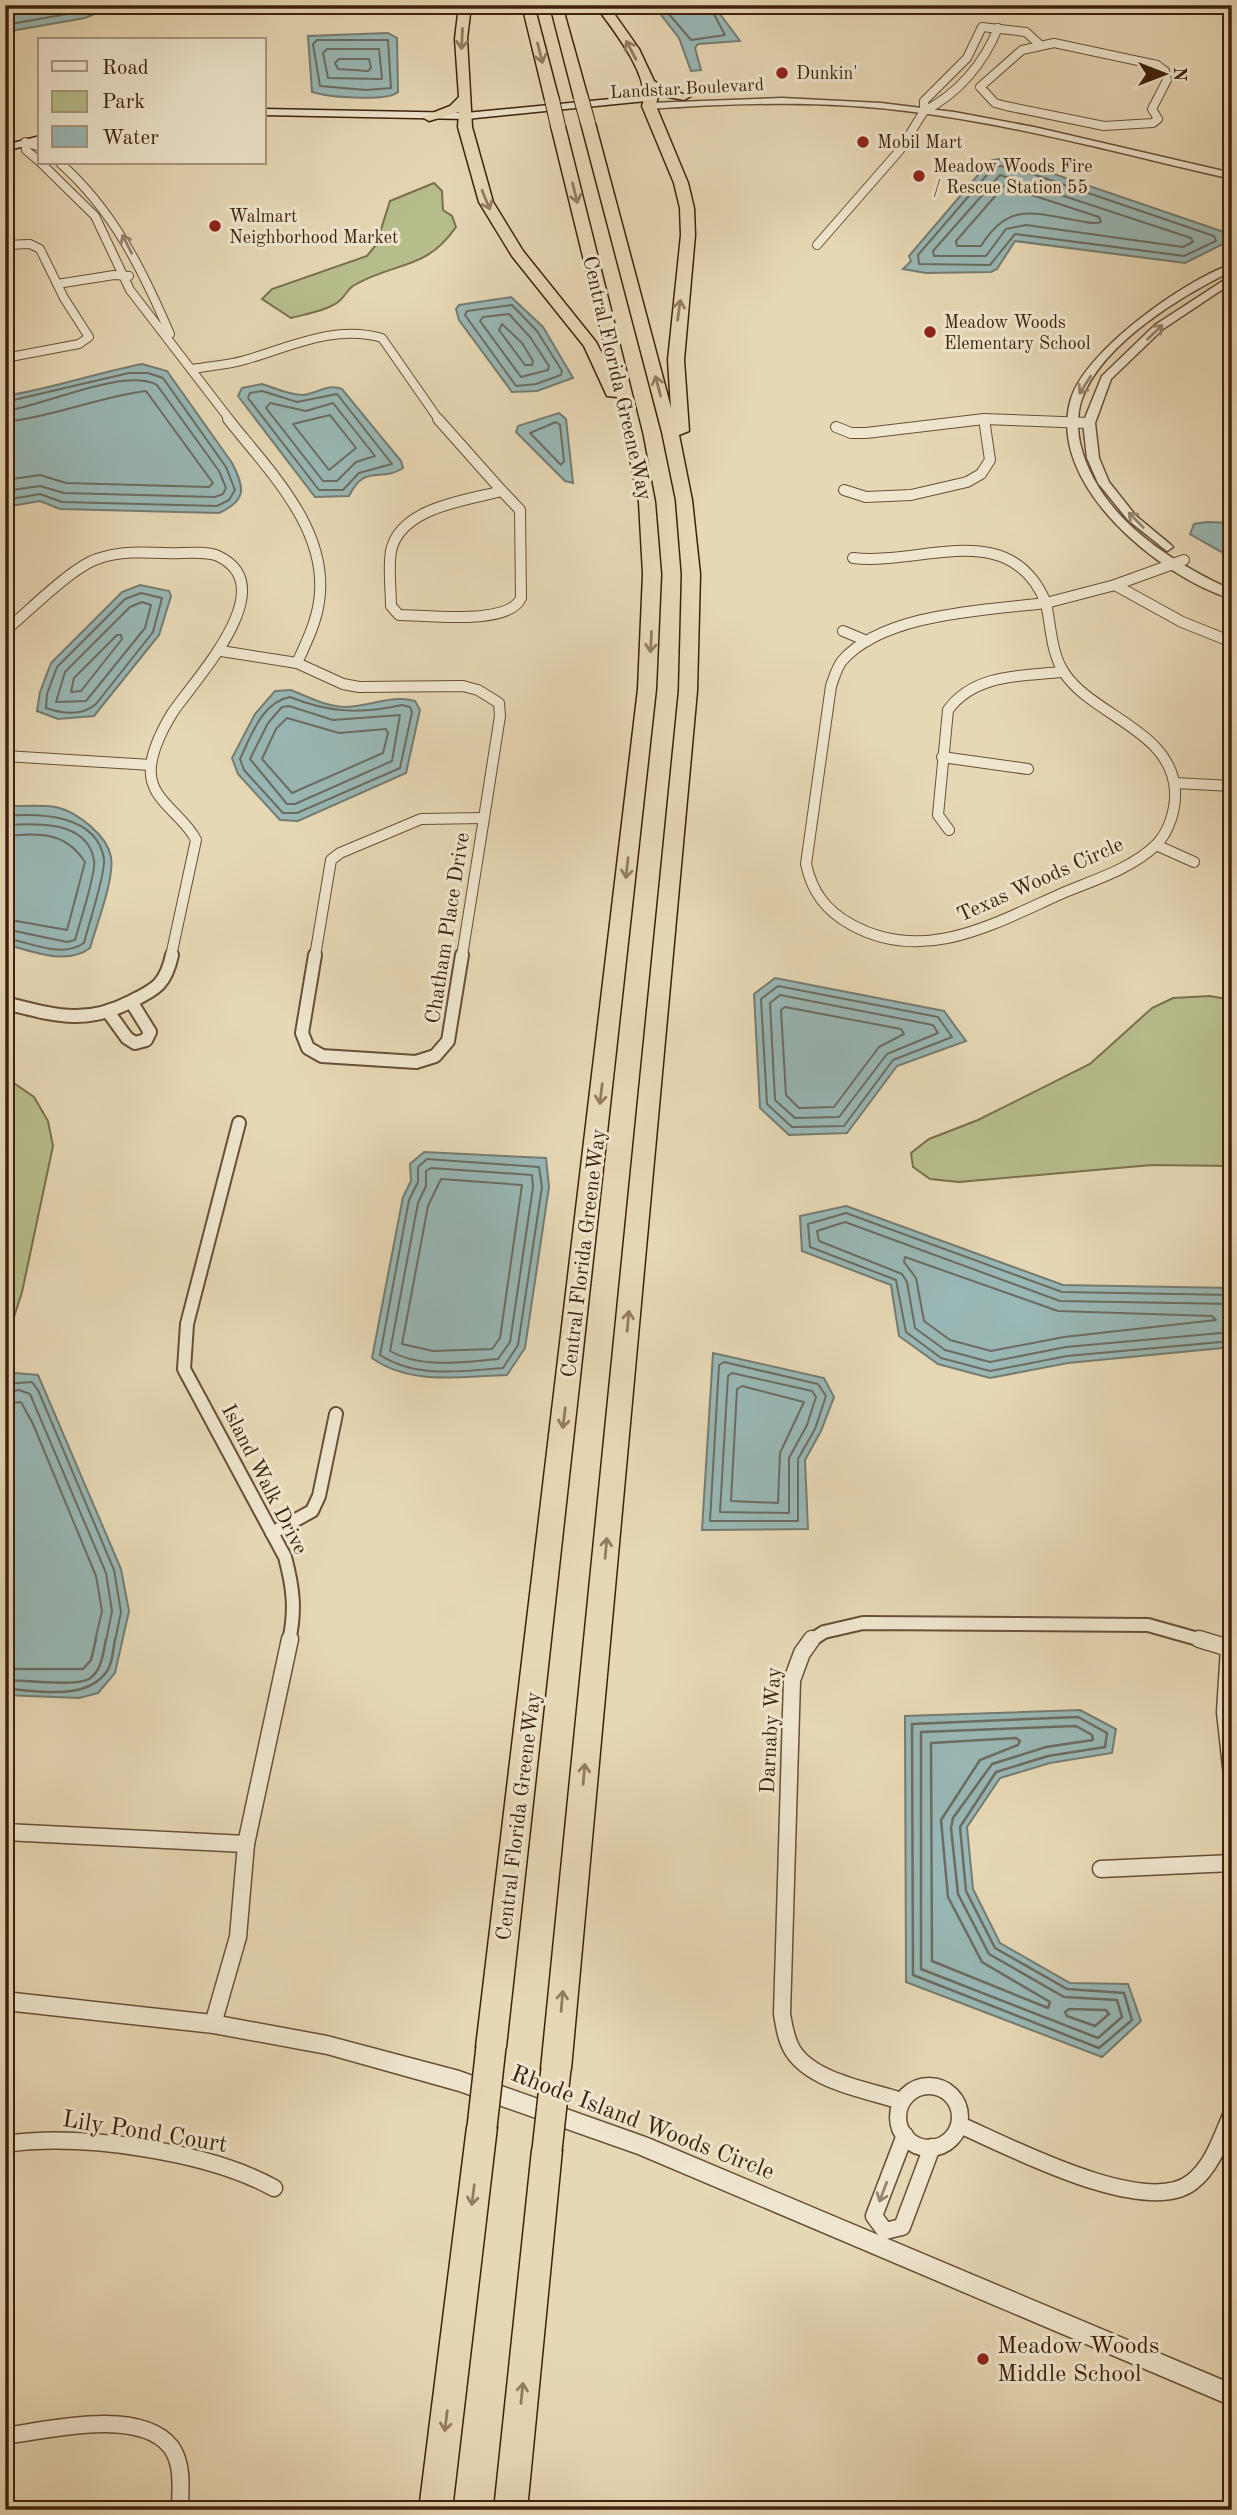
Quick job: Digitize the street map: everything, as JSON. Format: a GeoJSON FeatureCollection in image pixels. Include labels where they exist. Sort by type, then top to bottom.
{"type":"FeatureCollection","features":[{"type":"Feature","properties":{"kind":"highway"},"geometry":{"type":"LineString","coordinates":[[465,5],[461,38],[466,124],[486,202],[499,228],[571,318],[606,373],[630,456],[652,574]]}},
{"type":"Feature","properties":{"kind":"highway","name":"Central Florida GreeneWay"},"geometry":{"type":"LineString","coordinates":[[435,2510],[646,703],[652,574],[647,502],[634,434],[528,5]]}},
{"type":"Feature","properties":{"kind":"highway","name":"Central Florida GreeneWay"},"geometry":{"type":"LineString","coordinates":[[510,2510],[556,2069],[688,691],[691,574],[684,500],[665,410],[556,5]]}},
{"type":"Feature","properties":{"kind":"highway"},"geometry":{"type":"LineString","coordinates":[[601,5],[628,43],[648,83],[651,102],[681,183],[687,208],[688,235],[676,360],[684,500]]}},
{"type":"Feature","properties":{"kind":"highway"},"geometry":{"type":"LineString","coordinates":[[648,83],[664,93],[683,99]]}},
{"type":"Feature","properties":{"kind":"highway"},"geometry":{"type":"LineString","coordinates":[[429,120],[455,109],[466,98]]}},
{"type":"Feature","properties":{"kind":"highway"},"geometry":{"type":"LineString","coordinates":[[657,121],[664,110],[683,99]]}},
{"type":"Feature","properties":{"kind":"highway"},"geometry":{"type":"LineString","coordinates":[[429,120],[457,128],[466,124]]}},
{"type":"Feature","properties":{"kind":"main road","name":"Landstar Boulevard"},"geometry":{"type":"LineString","coordinates":[[466,124],[651,102]]}},
{"type":"Feature","properties":{"kind":"main road"},"geometry":{"type":"LineString","coordinates":[[266,112],[429,120]]}},
{"type":"Feature","properties":{"kind":"main road"},"geometry":{"type":"LineString","coordinates":[[266,119],[429,120]]}},
{"type":"Feature","properties":{"kind":"main road"},"geometry":{"type":"LineString","coordinates":[[5,148],[38,145]]}},
{"type":"Feature","properties":{"kind":"main road"},"geometry":{"type":"LineString","coordinates":[[5,155],[26,146]]}},
{"type":"Feature","properties":{"kind":"street"},"geometry":{"type":"LineString","coordinates":[[817,245],[900,150],[924,108],[970,55],[980,39],[982,27],[1026,32],[1039,44],[1054,43],[1157,65],[1164,71],[1167,80],[1152,109],[1137,123],[1104,126],[1006,106],[984,94],[980,87],[1000,68],[1025,47],[1039,44]]}},
{"type":"Feature","properties":{"kind":"street"},"geometry":{"type":"LineString","coordinates":[[935,107],[985,57],[998,28]]}},
{"type":"Feature","properties":{"kind":"street"},"geometry":{"type":"LineString","coordinates":[[970,55],[985,57]]}},
{"type":"Feature","properties":{"kind":"street"},"geometry":{"type":"LineString","coordinates":[[947,79],[961,81]]}},
{"type":"Feature","properties":{"kind":"street","name":"Landstar Boulevard"},"geometry":{"type":"LineString","coordinates":[[651,102],[776,93],[924,108],[1232,176]]}},
{"type":"Feature","properties":{"kind":"street","name":"Landstar Boulevard"},"geometry":{"type":"LineString","coordinates":[[924,108],[935,107],[1232,169]]}},
{"type":"Feature","properties":{"kind":"street"},"geometry":{"type":"LineString","coordinates":[[26,146],[38,159]]}},
{"type":"Feature","properties":{"kind":"street"},"geometry":{"type":"LineString","coordinates":[[43,164],[96,216],[130,290],[299,511],[316,545],[321,578],[321,604],[297,663],[221,651]]}},
{"type":"Feature","properties":{"kind":"street"},"geometry":{"type":"LineString","coordinates":[[61,164],[104,206],[143,274],[175,347]]}},
{"type":"Feature","properties":{"kind":"street"},"geometry":{"type":"LineString","coordinates":[[5,246],[30,244],[40,249],[59,288],[89,337],[79,344],[5,358]]}},
{"type":"Feature","properties":{"kind":"street"},"geometry":{"type":"LineString","coordinates":[[1232,267],[1209,278],[1138,325],[1111,350],[1076,398],[1073,422],[1079,463],[1098,497],[1131,534],[1171,563],[1232,595]]}},
{"type":"Feature","properties":{"kind":"street"},"geometry":{"type":"LineString","coordinates":[[59,288],[117,282],[122,277],[143,274]]}},
{"type":"Feature","properties":{"kind":"street"},"geometry":{"type":"LineString","coordinates":[[1232,278],[1159,327],[1106,378],[1088,427],[1093,458],[1104,483],[1132,518],[1184,560],[1232,587]]}},
{"type":"Feature","properties":{"kind":"street"},"geometry":{"type":"LineString","coordinates":[[189,366],[348,334],[375,335],[382,338],[446,431],[503,491],[522,518],[521,598],[518,605],[499,615],[486,616],[410,617],[393,612],[392,545],[401,530],[418,517],[441,508],[503,491]]}},
{"type":"Feature","properties":{"kind":"street"},"geometry":{"type":"LineString","coordinates":[[844,491],[866,497],[892,496],[967,482],[981,474],[990,460],[984,419]]}},
{"type":"Feature","properties":{"kind":"street"},"geometry":{"type":"LineString","coordinates":[[836,428],[851,433],[897,432],[984,419],[1073,422],[1088,427]]}},
{"type":"Feature","properties":{"kind":"street"},"geometry":{"type":"LineString","coordinates":[[853,558],[881,561],[962,550],[990,550],[1013,559],[1028,572],[1047,603],[1061,672],[1159,754],[1175,783],[1232,786]]}},
{"type":"Feature","properties":{"kind":"street"},"geometry":{"type":"LineString","coordinates":[[5,631],[88,562],[116,553],[217,555],[231,562],[240,573],[240,603],[221,651],[166,724],[150,765],[150,785],[156,798],[180,815],[193,831],[195,840],[169,968],[158,988],[109,1013],[61,1017],[5,1003]]}},
{"type":"Feature","properties":{"kind":"street","name":"Texas Woods Circle"},"geometry":{"type":"LineString","coordinates":[[1175,783],[1172,817],[1156,845],[1121,867],[968,935],[905,941],[862,932],[833,914],[812,887],[806,864],[831,686],[841,662],[867,641],[919,620],[1047,603],[1115,585],[1184,560]]}},
{"type":"Feature","properties":{"kind":"street"},"geometry":{"type":"LineString","coordinates":[[1115,585],[1182,622],[1232,642]]}},
{"type":"Feature","properties":{"kind":"street"},"geometry":{"type":"LineString","coordinates":[[843,631],[867,641]]}},
{"type":"Feature","properties":{"kind":"street","name":"Chatham Place Drive"},"geometry":{"type":"LineString","coordinates":[[297,663],[343,684],[463,687],[493,696],[499,703],[500,716],[484,818],[448,1041],[443,1052],[431,1060],[416,1062],[322,1056],[309,1051],[303,1044],[302,1033],[331,860],[340,853],[421,819],[484,818]]}},
{"type":"Feature","properties":{"kind":"street"},"geometry":{"type":"LineString","coordinates":[[948,830],[938,815],[948,710],[955,696],[974,685],[1061,672]]}},
{"type":"Feature","properties":{"kind":"street"},"geometry":{"type":"LineString","coordinates":[[5,756],[150,765]]}},
{"type":"Feature","properties":{"kind":"street"},"geometry":{"type":"LineString","coordinates":[[942,757],[1028,769]]}},
{"type":"Feature","properties":{"kind":"street"},"geometry":{"type":"LineString","coordinates":[[1156,845],[1194,862]]}},
{"type":"Feature","properties":{"kind":"street"},"geometry":{"type":"LineString","coordinates":[[109,1013],[127,1038],[135,1043],[146,1040],[150,1031],[132,1003]]}},
{"type":"Feature","properties":{"kind":"street","name":"Island Walk Drive"},"geometry":{"type":"LineString","coordinates":[[213,2024],[237,1937],[246,1844],[295,1614],[288,1567],[184,1369],[187,1324],[239,1123]]}},
{"type":"Feature","properties":{"kind":"street"},"geometry":{"type":"LineString","coordinates":[[272,1533],[312,1511],[319,1496],[336,1414]]}},
{"type":"Feature","properties":{"kind":"street","name":"Darnaby Way"},"geometry":{"type":"LineString","coordinates":[[901,2101],[824,2073],[800,2058],[786,2038],[782,2014],[792,1679],[798,1656],[810,1638],[830,1629],[863,1623],[1149,1625],[1230,1646],[1223,1682],[1225,1729],[1232,1776]]}},
{"type":"Feature","properties":{"kind":"street"},"geometry":{"type":"LineString","coordinates":[[5,1832],[246,1844]]}},
{"type":"Feature","properties":{"kind":"street"},"geometry":{"type":"LineString","coordinates":[[1101,1869],[1232,1863]]}},
{"type":"Feature","properties":{"kind":"street","name":"Rhode Island Woods Circle"},"geometry":{"type":"LineString","coordinates":[[5,2001],[213,2024],[375,2056],[506,2096],[883,2238],[1232,2395]]}},
{"type":"Feature","properties":{"kind":"street"},"geometry":{"type":"LineString","coordinates":[[934,2088],[952,2098],[961,2115],[960,2125],[949,2141],[932,2147],[919,2144],[905,2135],[898,2121],[901,2101],[915,2089],[934,2088]]}},
{"type":"Feature","properties":{"kind":"street"},"geometry":{"type":"LineString","coordinates":[[960,2125],[1107,2186],[1150,2196],[1185,2188],[1211,2160],[1232,2113]]}},
{"type":"Feature","properties":{"kind":"street"},"geometry":{"type":"LineString","coordinates":[[905,2135],[874,2216],[883,2238],[902,2227],[932,2147]]}},
{"type":"Feature","properties":{"kind":"street","name":"Lily Pond Court"},"geometry":{"type":"LineString","coordinates":[[5,2144],[18,2141],[54,2141],[167,2154],[241,2171],[274,2188]]}},
{"type":"Feature","properties":{"kind":"street"},"geometry":{"type":"LineString","coordinates":[[5,2436],[111,2423],[146,2428],[173,2448],[185,2480],[180,2510]]}},
{"type":"Feature","properties":{"kind":"green space"},"geometry":{"type":"Polygon","coordinates":[[[434,183],[442,191],[443,210],[452,216],[456,227],[433,252],[368,278],[351,288],[338,302],[315,312],[291,318],[262,299],[272,289],[367,256],[376,245],[390,201],[434,183]]]}},
{"type":"Feature","properties":{"kind":"green space"},"geometry":{"type":"Polygon","coordinates":[[[1210,996],[1232,1000],[1232,1166],[1152,1165],[959,1182],[930,1179],[913,1167],[911,1153],[929,1139],[978,1120],[1090,1064],[1152,1008],[1173,998],[1210,996]]]}},
{"type":"Feature","properties":{"kind":"green space"},"geometry":{"type":"Polygon","coordinates":[[[5,1077],[34,1097],[48,1121],[53,1146],[22,1292],[5,1345],[5,1077]]]}},
{"type":"Feature","properties":{"kind":"water"},"geometry":{"type":"Polygon","coordinates":[[[5,5],[92,5],[97,13],[85,18],[5,32],[5,5]]]}},
{"type":"Feature","properties":{"kind":"water"},"geometry":{"type":"Polygon","coordinates":[[[714,6],[740,41],[698,44],[695,48],[701,70],[691,71],[679,38],[658,11],[662,8],[714,6]]]}},
{"type":"Feature","properties":{"kind":"water"},"geometry":{"type":"Polygon","coordinates":[[[388,33],[397,38],[398,92],[370,98],[330,96],[312,92],[308,36],[388,33]]]}},
{"type":"Feature","properties":{"kind":"water"},"geometry":{"type":"Polygon","coordinates":[[[1013,160],[1227,233],[1227,242],[1185,263],[1015,241],[997,269],[991,272],[926,273],[903,269],[911,261],[909,256],[990,161],[1013,160]]]}},
{"type":"Feature","properties":{"kind":"water"},"geometry":{"type":"Polygon","coordinates":[[[511,297],[543,327],[573,378],[537,391],[512,392],[459,320],[456,309],[459,305],[511,297]]]}},
{"type":"Feature","properties":{"kind":"water"},"geometry":{"type":"Polygon","coordinates":[[[142,364],[167,371],[232,463],[241,487],[241,493],[235,503],[219,513],[60,509],[40,501],[5,507],[5,396],[142,364]]]}},
{"type":"Feature","properties":{"kind":"water"},"geometry":{"type":"Polygon","coordinates":[[[262,384],[298,395],[332,387],[342,389],[401,461],[403,468],[361,480],[349,496],[315,497],[238,396],[242,388],[262,384]]]}},
{"type":"Feature","properties":{"kind":"water"},"geometry":{"type":"Polygon","coordinates":[[[559,413],[566,419],[573,483],[565,481],[516,432],[518,426],[559,413]]]}},
{"type":"Feature","properties":{"kind":"water"},"geometry":{"type":"Polygon","coordinates":[[[1232,523],[1232,558],[1190,534],[1194,524],[1232,523]]]}},
{"type":"Feature","properties":{"kind":"water"},"geometry":{"type":"Polygon","coordinates":[[[140,585],[169,591],[171,596],[159,635],[94,716],[58,719],[37,711],[40,692],[51,663],[122,592],[140,585]]]}},
{"type":"Feature","properties":{"kind":"water"},"geometry":{"type":"Polygon","coordinates":[[[291,690],[323,703],[344,707],[398,699],[415,701],[420,710],[406,773],[298,821],[280,820],[238,774],[232,758],[255,714],[275,691],[291,690]]]}},
{"type":"Feature","properties":{"kind":"water"},"geometry":{"type":"Polygon","coordinates":[[[12,806],[51,806],[73,814],[97,833],[108,849],[111,866],[108,889],[90,948],[81,953],[71,956],[49,955],[5,944],[5,812],[12,806]]]}},
{"type":"Feature","properties":{"kind":"water"},"geometry":{"type":"Polygon","coordinates":[[[775,978],[944,1011],[966,1041],[897,1066],[847,1133],[789,1135],[760,1108],[754,994],[775,978]]]}},
{"type":"Feature","properties":{"kind":"water"},"geometry":{"type":"Polygon","coordinates":[[[424,1152],[546,1158],[549,1187],[525,1348],[507,1375],[420,1376],[387,1367],[372,1358],[403,1197],[411,1181],[410,1164],[424,1152]]]}},
{"type":"Feature","properties":{"kind":"water"},"geometry":{"type":"Polygon","coordinates":[[[846,1206],[1063,1285],[1232,1288],[1232,1347],[1068,1363],[990,1378],[938,1364],[899,1336],[891,1285],[802,1251],[800,1216],[846,1206]]]}},
{"type":"Feature","properties":{"kind":"water"},"geometry":{"type":"Polygon","coordinates":[[[713,1353],[824,1378],[834,1397],[821,1431],[805,1460],[808,1529],[702,1530],[713,1353]]]}},
{"type":"Feature","properties":{"kind":"water"},"geometry":{"type":"Polygon","coordinates":[[[15,1373],[38,1375],[121,1569],[129,1611],[115,1673],[98,1693],[79,1698],[5,1695],[5,1379],[15,1373]]]}},
{"type":"Feature","properties":{"kind":"water"},"geometry":{"type":"Polygon","coordinates":[[[1080,1710],[1116,1729],[1112,1753],[1050,1763],[1000,1778],[967,1827],[973,1889],[1000,1943],[1070,1983],[1128,1984],[1141,2021],[1102,2057],[906,1982],[905,1716],[1080,1710]]]}},
{"type":"Feature","properties":{"kind":"place","name":"Dunkin'"},"geometry":{"type":"Point","coordinates":[782,73]}},
{"type":"Feature","properties":{"kind":"place","name":"Mobil Mart"},"geometry":{"type":"Point","coordinates":[863,142]}},
{"type":"Feature","properties":{"kind":"place","name":"Meadow Woods Fire / Rescue Station 55"},"geometry":{"type":"Point","coordinates":[919,176]}},
{"type":"Feature","properties":{"kind":"place","name":"Walmart Neighborhood Market"},"geometry":{"type":"Point","coordinates":[215,226]}},
{"type":"Feature","properties":{"kind":"place","name":"Meadow Woods Elementary School"},"geometry":{"type":"Point","coordinates":[930,332]}},
{"type":"Feature","properties":{"kind":"place","name":"Meadow Woods Middle School"},"geometry":{"type":"Point","coordinates":[983,2359]}}]}
